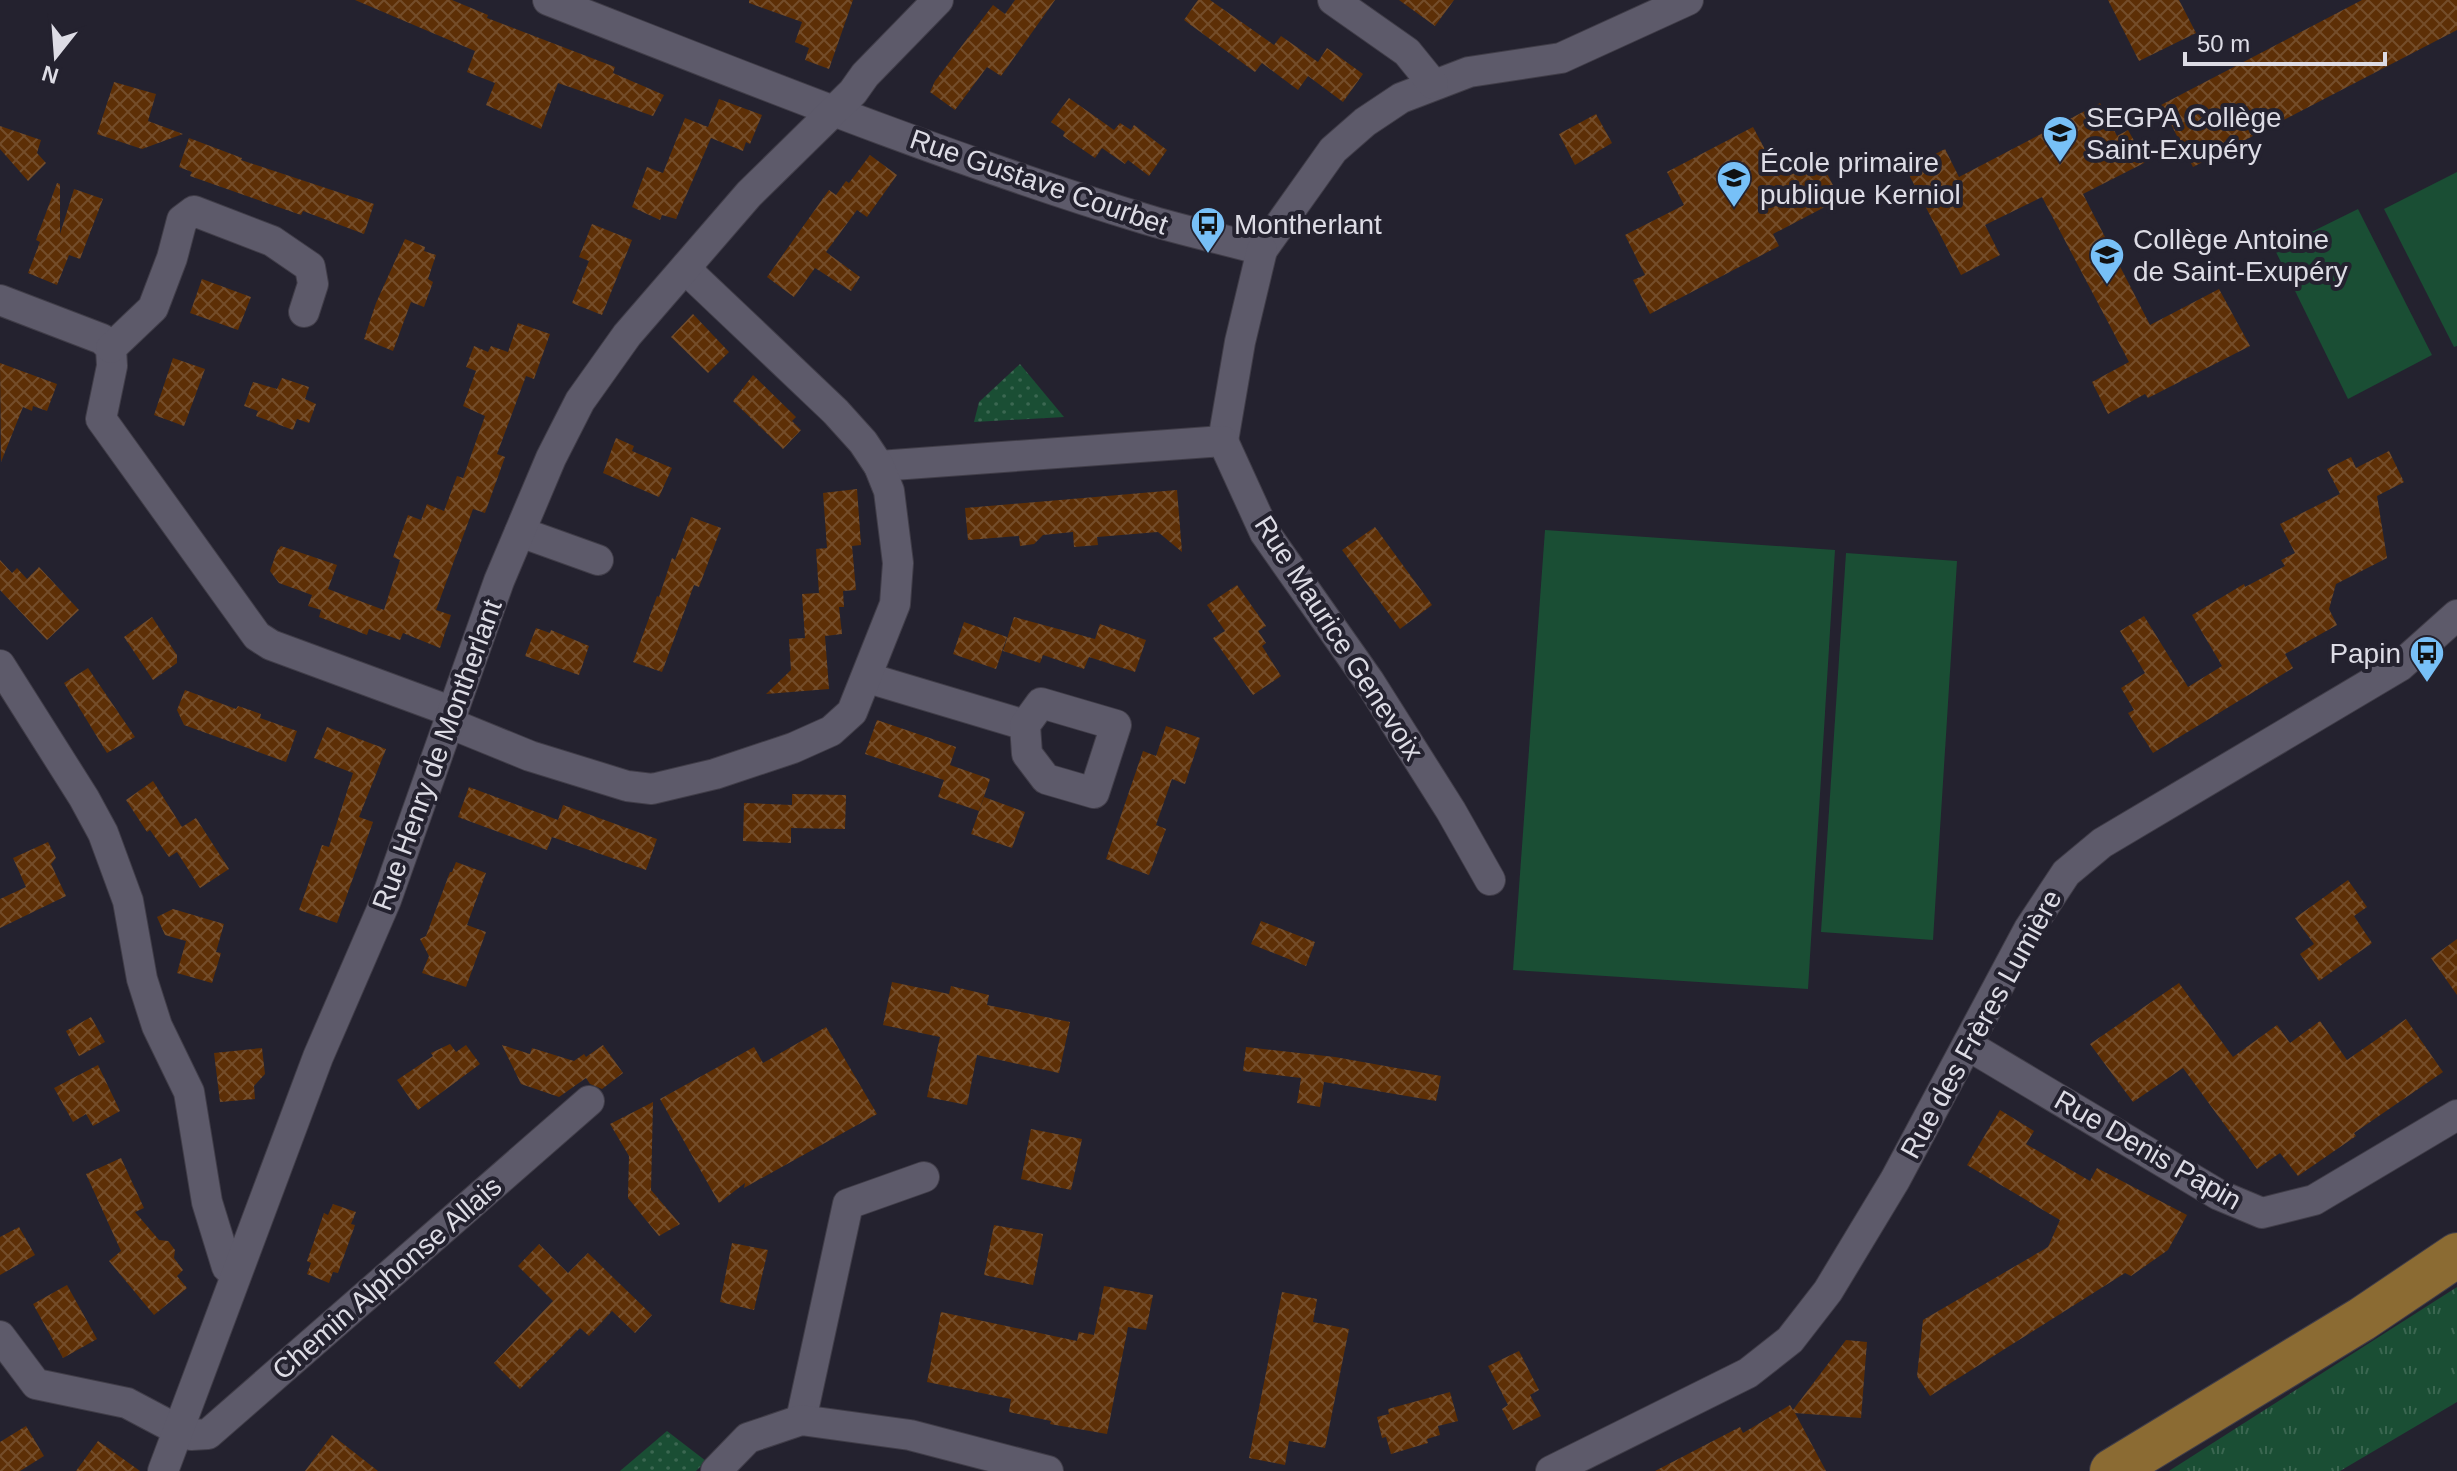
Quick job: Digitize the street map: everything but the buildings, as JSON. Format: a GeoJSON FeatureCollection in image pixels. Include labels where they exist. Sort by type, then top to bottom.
{"type":"FeatureCollection","features":[{"type":"Feature","properties":{"kind":"main road"},"geometry":{"type":"LineString","coordinates":[[2112,1471],[2362,1319],[2457,1255]]}},
{"type":"Feature","properties":{"kind":"street","name":"Rue Gustave Courbet"},"geometry":{"type":"LineString","coordinates":[[548,0],[986,167],[1191,233],[1262,250]]}},
{"type":"Feature","properties":{"kind":"street","name":"Rue Henry de Montherlant"},"geometry":{"type":"LineString","coordinates":[[163,1471],[318,1057],[380,914],[499,581],[551,458],[580,401],[627,335],[749,194],[938,0]]}},
{"type":"Feature","properties":{"kind":"street"},"geometry":{"type":"LineString","coordinates":[[1333,0],[1407,52],[1433,84]]}},
{"type":"Feature","properties":{"kind":"street"},"geometry":{"type":"LineString","coordinates":[[879,466],[1223,441],[1240,342],[1262,250],[1333,150],[1401,98],[1433,84],[1469,72],[1561,58],[1688,0]]}},
{"type":"Feature","properties":{"kind":"street"},"geometry":{"type":"LineString","coordinates":[[111,348],[153,308],[182,220],[194,211],[272,241],[310,267],[313,284],[304,312]]}},
{"type":"Feature","properties":{"kind":"street"},"geometry":{"type":"LineString","coordinates":[[0,300],[102,339],[111,348],[112,366],[101,419],[257,636],[271,645],[451,717],[530,756],[627,786],[652,789],[715,774],[793,748],[831,731],[852,712],[895,604],[898,563],[889,491],[879,466],[863,442],[835,411],[695,278],[687,266]]}},
{"type":"Feature","properties":{"kind":"street","name":"Rue Maurice Genevoix"},"geometry":{"type":"LineString","coordinates":[[1223,441],[1265,533],[1369,681],[1451,811],[1490,880]]}},
{"type":"Feature","properties":{"kind":"street"},"geometry":{"type":"LineString","coordinates":[[520,532],[598,560]]}},
{"type":"Feature","properties":{"kind":"street","name":"Rue des Frères Lumière"},"geometry":{"type":"LineString","coordinates":[[1551,1471],[1748,1373],[1790,1340],[1835,1278],[1895,1180],[2029,929],[2066,873],[2102,843],[2400,666],[2457,615]]}},
{"type":"Feature","properties":{"kind":"street"},"geometry":{"type":"LineString","coordinates":[[0,665],[103,833],[128,901],[142,979],[157,1026],[189,1092],[211,1214],[227,1267],[236,1274]]}},
{"type":"Feature","properties":{"kind":"street"},"geometry":{"type":"LineString","coordinates":[[868,678],[1025,725]]}},
{"type":"Feature","properties":{"kind":"street","name":"Rue Denis Papin"},"geometry":{"type":"LineString","coordinates":[[1969,1046],[2219,1195],[2262,1213],[2314,1200],[2457,1115]]}},
{"type":"Feature","properties":{"kind":"street","name":"Chemin Alphonse Allais"},"geometry":{"type":"LineString","coordinates":[[178,1430],[191,1435],[208,1434],[589,1101]]}},
{"type":"Feature","properties":{"kind":"street"},"geometry":{"type":"LineString","coordinates":[[801,1420],[848,1204],[924,1177]]}},
{"type":"Feature","properties":{"kind":"street"},"geometry":{"type":"LineString","coordinates":[[0,1336],[12,1375],[36,1384],[127,1403],[178,1430]]}},
{"type":"Feature","properties":{"kind":"street"},"geometry":{"type":"LineString","coordinates":[[716,1471],[748,1438],[801,1420],[910,1435],[1048,1471]]}},
{"type":"Feature","properties":{"kind":"green space"},"geometry":{"type":"Polygon","coordinates":[[[2457,172],[2457,346],[2454,347],[2384,209],[2457,172]]]}},
{"type":"Feature","properties":{"kind":"green space"},"geometry":{"type":"Polygon","coordinates":[[[2358,209],[2432,355],[2348,399],[2275,250],[2358,209]]]}},
{"type":"Feature","properties":{"kind":"green space"},"geometry":{"type":"Polygon","coordinates":[[[1020,364],[1064,417],[974,422],[979,402],[1020,364]]]}},
{"type":"Feature","properties":{"kind":"green space"},"geometry":{"type":"Polygon","coordinates":[[[1545,530],[1835,550],[1808,989],[1513,970],[1545,530]]]}},
{"type":"Feature","properties":{"kind":"green space"},"geometry":{"type":"Polygon","coordinates":[[[1846,553],[1957,561],[1933,940],[1821,932],[1846,553]]]}},
{"type":"Feature","properties":{"kind":"green space"},"geometry":{"type":"Polygon","coordinates":[[[2457,1287],[2457,1402],[2340,1471],[2169,1471],[2457,1287]]]}},
{"type":"Feature","properties":{"kind":"green space"},"geometry":{"type":"Polygon","coordinates":[[[667,1431],[706,1461],[696,1471],[620,1471],[667,1431]]]}},
{"type":"Feature","properties":{"kind":"place","name":"SEGPA Collège Saint-Exupéry"},"geometry":{"type":"Point","coordinates":[2060,164]}},
{"type":"Feature","properties":{"kind":"place","name":"École primaire publique Kerniol"},"geometry":{"type":"Point","coordinates":[1734,209]}},
{"type":"Feature","properties":{"kind":"place","name":"Montherlant"},"geometry":{"type":"Point","coordinates":[1208,255]}},
{"type":"Feature","properties":{"kind":"place","name":"Collège Antoine de Saint-Exupéry"},"geometry":{"type":"Point","coordinates":[2107,286]}},
{"type":"Feature","properties":{"kind":"place","name":"Papin"},"geometry":{"type":"Point","coordinates":[2427,684]}}]}
